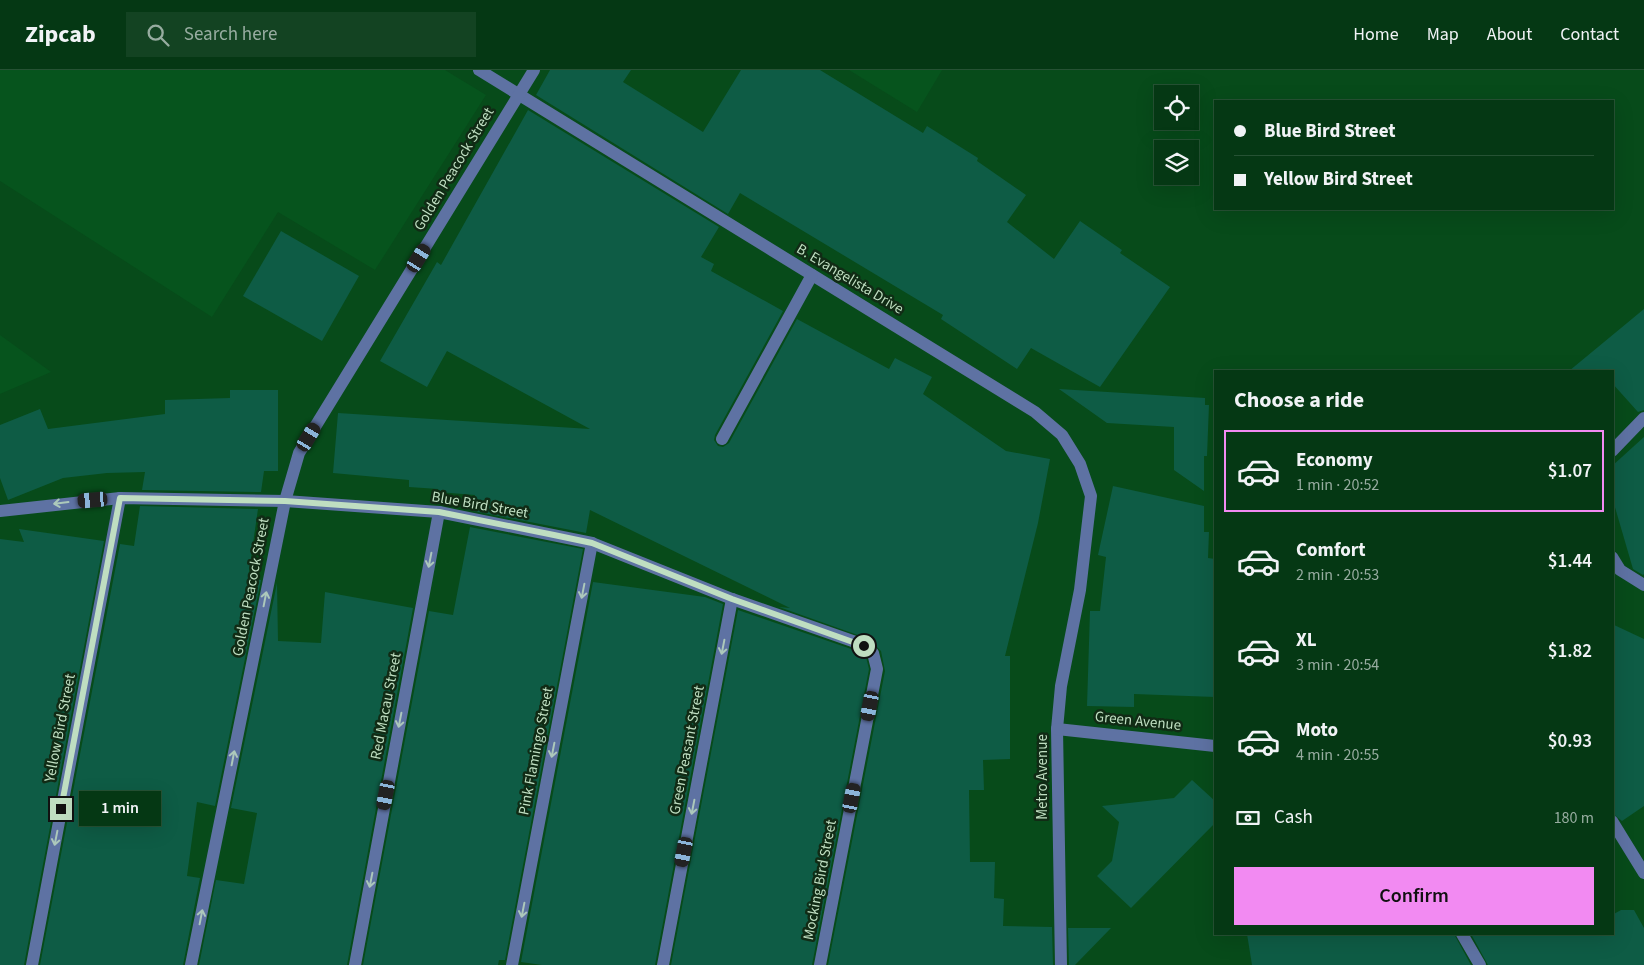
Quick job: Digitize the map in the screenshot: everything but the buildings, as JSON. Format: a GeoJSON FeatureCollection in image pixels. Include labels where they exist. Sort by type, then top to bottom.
{"type":"FeatureCollection","features":[{"type":"Feature","properties":{"kind":"street","name":"B. Evangelista Drive"},"geometry":{"type":"LineString","coordinates":[[478,70],[1035,412],[1062,435],[1080,464],[1091,496],[1080,590]]}},
{"type":"Feature","properties":{"kind":"street","name":"Golden Peacock Street"},"geometry":{"type":"LineString","coordinates":[[191,965],[285,501],[299,453],[534,70]]}},
{"type":"Feature","properties":{"kind":"street"},"geometry":{"type":"LineString","coordinates":[[722,439],[812,275]]}},
{"type":"Feature","properties":{"kind":"street"},"geometry":{"type":"LineString","coordinates":[[1614,450],[1644,418]]}},
{"type":"Feature","properties":{"kind":"street","name":"Blue Bird Street"},"geometry":{"type":"LineString","coordinates":[[0,511],[120,498],[285,501],[439,512],[592,543],[732,599],[864,646],[873,653]]}},
{"type":"Feature","properties":{"kind":"street","name":"Yellow Bird Street"},"geometry":{"type":"LineString","coordinates":[[32,965],[120,498]]}},
{"type":"Feature","properties":{"kind":"street","name":"Red Macau Street"},"geometry":{"type":"LineString","coordinates":[[355,965],[439,512]]}},
{"type":"Feature","properties":{"kind":"street","name":"Pink Flamingo Street"},"geometry":{"type":"LineString","coordinates":[[512,965],[592,543]]}},
{"type":"Feature","properties":{"kind":"street"},"geometry":{"type":"LineString","coordinates":[[1614,560],[1620,570],[1644,585]]}},
{"type":"Feature","properties":{"kind":"street","name":"Metro Avenue"},"geometry":{"type":"LineString","coordinates":[[1061,965],[1057,729],[1061,686],[1080,590]]}},
{"type":"Feature","properties":{"kind":"street","name":"Green Peasant Street"},"geometry":{"type":"LineString","coordinates":[[663,965],[732,599]]}},
{"type":"Feature","properties":{"kind":"street","name":"Mocking Bird Street"},"geometry":{"type":"LineString","coordinates":[[820,965],[876,669],[873,653]]}},
{"type":"Feature","properties":{"kind":"street","name":"Green Avenue"},"geometry":{"type":"LineString","coordinates":[[1057,729],[1214,746]]}},
{"type":"Feature","properties":{"kind":"street"},"geometry":{"type":"LineString","coordinates":[[1614,824],[1644,873]]}},
{"type":"Feature","properties":{"kind":"street"},"geometry":{"type":"LineString","coordinates":[[1463,935],[1480,965]]}},
{"type":"Feature","properties":{"kind":"shaded area"},"geometry":{"type":"Polygon","coordinates":[[[0,70],[445,70],[486,95],[375,270],[278,212],[212,317],[0,181],[0,70]]]}},
{"type":"Feature","properties":{"kind":"shaded area"},"geometry":{"type":"Polygon","coordinates":[[[849,70],[942,70],[917,112],[849,70]]]}},
{"type":"Feature","properties":{"kind":"shaded area"},"geometry":{"type":"Polygon","coordinates":[[[0,335],[51,372],[0,394],[0,335]]]}},
{"type":"Feature","properties":{"kind":"route"},"geometry":{"type":"LineString","coordinates":[[61,809],[120,498],[285,501],[439,512],[592,543],[732,599],[864,646]]}}]}
